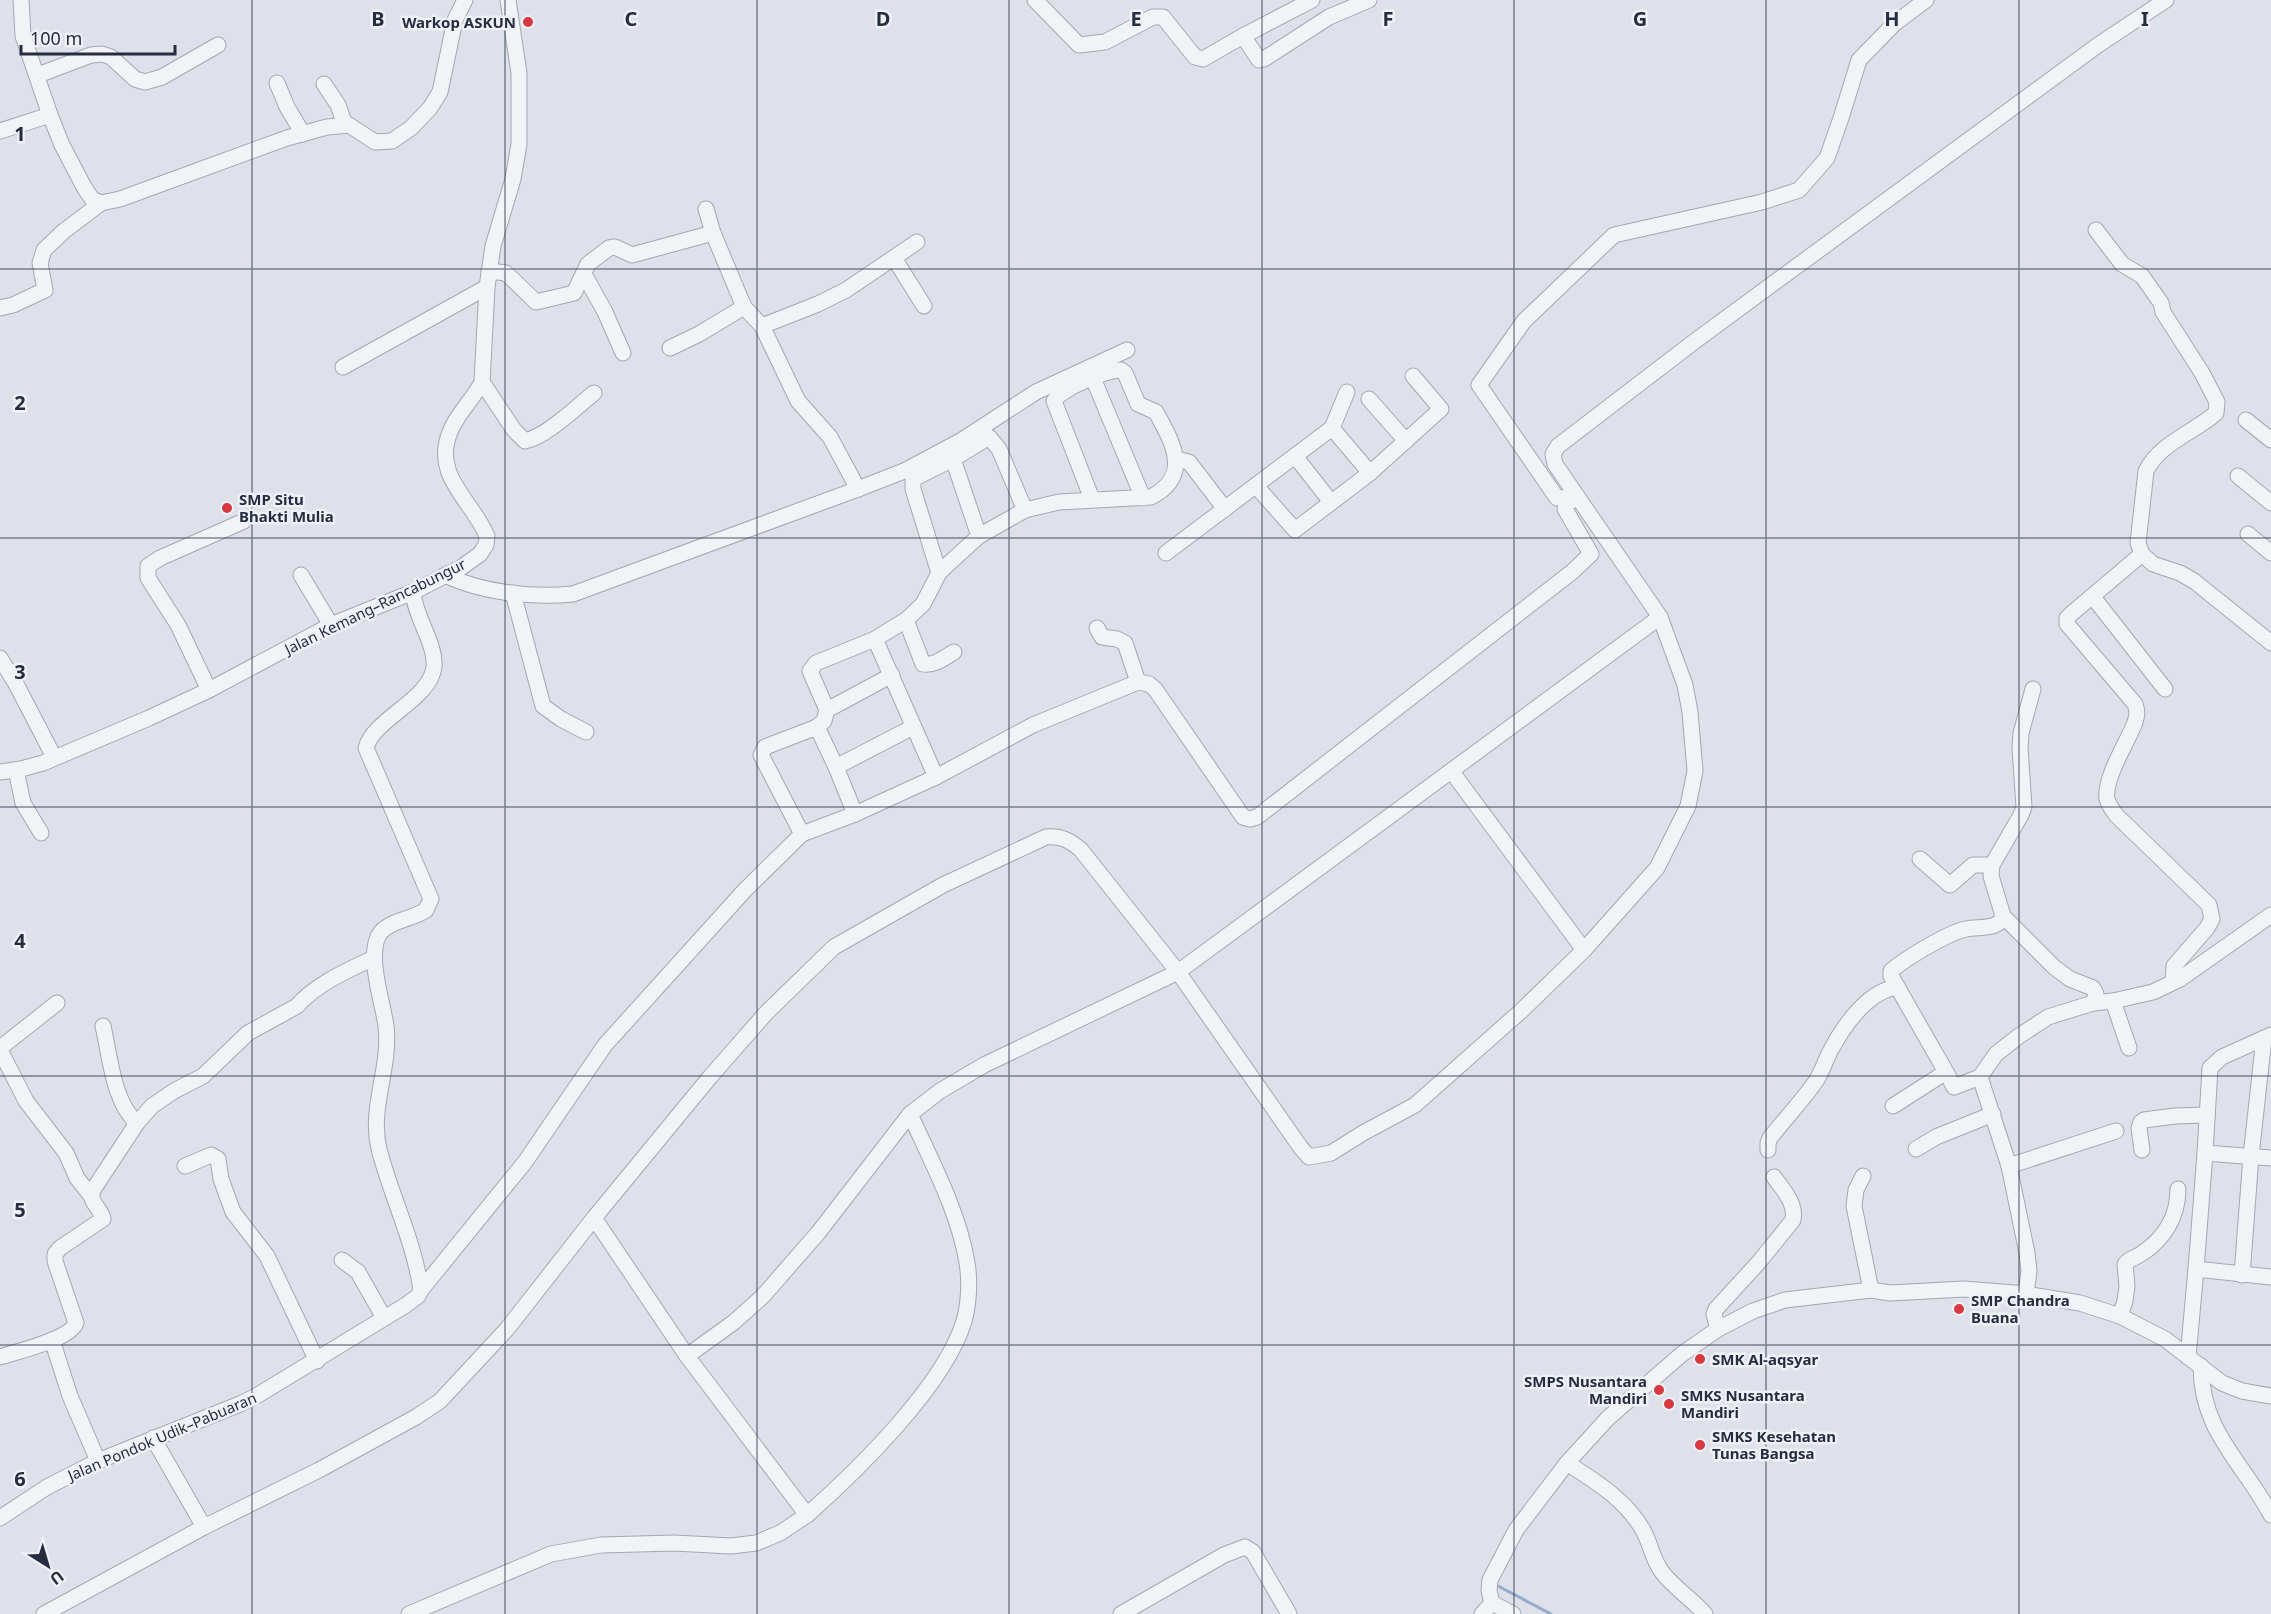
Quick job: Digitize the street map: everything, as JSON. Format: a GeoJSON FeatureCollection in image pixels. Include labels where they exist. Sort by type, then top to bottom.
{"type":"FeatureCollection","features":[{"type":"Feature","properties":{"kind":"street"},"geometry":{"type":"LineString","coordinates":[[21,0],[23,36],[50,115],[62,145],[92,197]]}},
{"type":"Feature","properties":{"kind":"street"},"geometry":{"type":"LineString","coordinates":[[92,197],[120,199],[327,127],[345,125],[354,127],[375,142],[384,143],[401,136],[430,108],[440,92],[455,20],[465,0]]}},
{"type":"Feature","properties":{"kind":"street","name":"Jalan Kemang–Rancabungur"},"geometry":{"type":"LineString","coordinates":[[0,772],[16,770],[54,757],[149,718],[209,690],[332,625],[413,592],[480,554],[486,545],[487,536],[448,472],[444,452],[456,420],[475,395],[482,381],[489,271],[493,246],[513,179],[519,144],[519,73],[508,0]]}},
{"type":"Feature","properties":{"kind":"street"},"geometry":{"type":"LineString","coordinates":[[1035,0],[1074,42],[1082,45],[1105,42],[1153,17],[1163,17],[1199,59],[1203,59],[1312,0]]}},
{"type":"Feature","properties":{"kind":"street"},"geometry":{"type":"LineString","coordinates":[[1243,36],[1259,60],[1264,59],[1329,17],[1369,0]]}},
{"type":"Feature","properties":{"kind":"street"},"geometry":{"type":"LineString","coordinates":[[1577,497],[1557,498],[1479,385],[1524,321],[1614,234],[1762,202],[1799,190],[1827,158],[1858,60],[1894,24],[1926,0]]}},
{"type":"Feature","properties":{"kind":"street"},"geometry":{"type":"LineString","coordinates":[[44,1614],[68,1608],[204,1527],[319,1470],[416,1417],[440,1401],[507,1329],[594,1218],[766,1012],[834,947],[943,885],[1046,837],[1070,840],[1081,850],[1178,972],[1309,1157],[1331,1153],[1415,1105],[1471,1057],[1584,950],[1657,868],[1688,806],[1695,771],[1690,712],[1685,685],[1660,617],[1555,464],[1553,454],[1558,447],[1695,341],[2098,45],[2166,0]]}},
{"type":"Feature","properties":{"kind":"street"},"geometry":{"type":"LineString","coordinates":[[38,75],[91,55],[102,54],[111,57],[135,79],[145,82],[162,77],[218,45]]}},
{"type":"Feature","properties":{"kind":"street"},"geometry":{"type":"LineString","coordinates":[[277,83],[287,107],[303,134]]}},
{"type":"Feature","properties":{"kind":"street"},"geometry":{"type":"LineString","coordinates":[[324,84],[338,105],[345,125]]}},
{"type":"Feature","properties":{"kind":"street"},"geometry":{"type":"LineString","coordinates":[[0,131],[50,115]]}},
{"type":"Feature","properties":{"kind":"street"},"geometry":{"type":"LineString","coordinates":[[0,308],[45,290],[40,263],[44,250],[64,231],[92,197]]}},
{"type":"Feature","properties":{"kind":"street"},"geometry":{"type":"LineString","coordinates":[[706,209],[744,307],[762,326],[798,401],[830,437],[858,489]]}},
{"type":"Feature","properties":{"kind":"street"},"geometry":{"type":"LineString","coordinates":[[2096,230],[2122,264],[2142,276],[2154,292],[2161,303],[2163,312],[2202,373],[2217,402],[2216,413],[2202,425],[2163,448],[2146,471],[2138,543],[2142,554],[2153,564],[2180,573],[2194,581],[2271,643]]}},
{"type":"Feature","properties":{"kind":"street"},"geometry":{"type":"LineString","coordinates":[[489,271],[506,273],[532,300],[540,303],[570,296],[577,290],[588,264],[609,248],[615,247],[633,255],[713,232]]}},
{"type":"Feature","properties":{"kind":"street"},"geometry":{"type":"LineString","coordinates":[[762,326],[837,295],[917,242]]}},
{"type":"Feature","properties":{"kind":"street"},"geometry":{"type":"LineString","coordinates":[[894,258],[924,306]]}},
{"type":"Feature","properties":{"kind":"street"},"geometry":{"type":"LineString","coordinates":[[584,274],[605,312],[623,353]]}},
{"type":"Feature","properties":{"kind":"street"},"geometry":{"type":"LineString","coordinates":[[343,367],[487,287]]}},
{"type":"Feature","properties":{"kind":"street"},"geometry":{"type":"LineString","coordinates":[[670,348],[699,334],[744,307]]}},
{"type":"Feature","properties":{"kind":"street"},"geometry":{"type":"LineString","coordinates":[[445,575],[483,588],[513,593],[556,596],[573,594],[904,471],[962,440],[1036,392],[1126,350]]}},
{"type":"Feature","properties":{"kind":"street"},"geometry":{"type":"LineString","coordinates":[[1092,499],[1054,401],[1060,393],[1117,370],[1125,373],[1138,404],[1156,412],[1174,448],[1176,459],[1172,478],[1167,486],[1151,497],[1059,502],[1025,510],[979,536],[939,573],[923,604],[906,620],[875,639],[816,663],[810,671],[827,710],[824,721],[817,727],[765,747],[761,755],[802,834],[855,814],[936,777],[1034,725],[1138,682],[1149,684],[1155,689],[1243,817],[1257,817],[1572,572],[1606,536]]}},
{"type":"Feature","properties":{"kind":"street"},"geometry":{"type":"LineString","coordinates":[[1256,486],[1295,530],[1370,473],[1441,409],[1413,376]]}},
{"type":"Feature","properties":{"kind":"street"},"geometry":{"type":"LineString","coordinates":[[1093,378],[1143,498]]}},
{"type":"Feature","properties":{"kind":"street"},"geometry":{"type":"LineString","coordinates":[[482,381],[514,430],[525,441],[545,431],[594,393]]}},
{"type":"Feature","properties":{"kind":"street"},"geometry":{"type":"LineString","coordinates":[[1166,553],[1332,428],[1347,392]]}},
{"type":"Feature","properties":{"kind":"street"},"geometry":{"type":"LineString","coordinates":[[1369,399],[1406,441]]}},
{"type":"Feature","properties":{"kind":"street"},"geometry":{"type":"LineString","coordinates":[[2246,420],[2271,440]]}},
{"type":"Feature","properties":{"kind":"street"},"geometry":{"type":"LineString","coordinates":[[1332,428],[1370,473]]}},
{"type":"Feature","properties":{"kind":"street"},"geometry":{"type":"LineString","coordinates":[[939,573],[912,483],[917,477],[989,437],[999,449],[1025,510]]}},
{"type":"Feature","properties":{"kind":"street"},"geometry":{"type":"LineString","coordinates":[[1295,456],[1331,502]]}},
{"type":"Feature","properties":{"kind":"street"},"geometry":{"type":"LineString","coordinates":[[953,459],[979,536]]}},
{"type":"Feature","properties":{"kind":"street"},"geometry":{"type":"LineString","coordinates":[[1176,459],[1189,462],[1225,509]]}},
{"type":"Feature","properties":{"kind":"street"},"geometry":{"type":"LineString","coordinates":[[2238,476],[2271,503]]}},
{"type":"Feature","properties":{"kind":"street"},"geometry":{"type":"LineString","coordinates":[[1577,497],[1567,504],[1565,509],[1591,554]]}},
{"type":"Feature","properties":{"kind":"street"},"geometry":{"type":"LineString","coordinates":[[209,690],[178,625],[148,578],[148,566],[160,558],[244,521]]}},
{"type":"Feature","properties":{"kind":"street"},"geometry":{"type":"LineString","coordinates":[[2248,534],[2271,553]]}},
{"type":"Feature","properties":{"kind":"street"},"geometry":{"type":"LineString","coordinates":[[2142,554],[2071,614],[2067,618],[2067,624],[2135,704],[2138,715],[2108,782],[2108,800],[2117,816],[2209,905],[2212,919],[2174,966],[2173,982]]}},
{"type":"Feature","properties":{"kind":"street"},"geometry":{"type":"LineString","coordinates":[[301,575],[332,625]]}},
{"type":"Feature","properties":{"kind":"street"},"geometry":{"type":"LineString","coordinates":[[413,592],[414,606],[433,650],[432,675],[425,688],[367,742],[366,748],[431,899],[426,910],[420,914],[388,926],[380,932],[375,943],[374,958],[387,1039],[387,1054],[376,1110],[376,1129],[379,1149],[402,1216],[421,1290]]}},
{"type":"Feature","properties":{"kind":"street"},"geometry":{"type":"LineString","coordinates":[[513,593],[543,706],[561,719],[586,732]]}},
{"type":"Feature","properties":{"kind":"street"},"geometry":{"type":"LineString","coordinates":[[2093,597],[2165,689]]}},
{"type":"Feature","properties":{"kind":"street"},"geometry":{"type":"LineString","coordinates":[[687,1356],[734,1322],[763,1296],[818,1233],[910,1114],[940,1091],[984,1065],[1178,972],[1660,617]]}},
{"type":"Feature","properties":{"kind":"street"},"geometry":{"type":"LineString","coordinates":[[906,620],[923,664],[937,662],[954,652]]}},
{"type":"Feature","properties":{"kind":"street"},"geometry":{"type":"LineString","coordinates":[[1097,628],[1102,637],[1117,639],[1125,643],[1138,682]]}},
{"type":"Feature","properties":{"kind":"street"},"geometry":{"type":"LineString","coordinates":[[875,639],[936,777]]}},
{"type":"Feature","properties":{"kind":"street"},"geometry":{"type":"LineString","coordinates":[[0,658],[54,757]]}},
{"type":"Feature","properties":{"kind":"street"},"geometry":{"type":"LineString","coordinates":[[827,710],[892,675]]}},
{"type":"Feature","properties":{"kind":"street"},"geometry":{"type":"LineString","coordinates":[[2033,689],[2021,733],[2024,807],[1992,865],[1991,876],[2003,916],[2054,967],[2070,979],[2093,988],[2096,994],[2093,1003]]}},
{"type":"Feature","properties":{"kind":"street"},"geometry":{"type":"LineString","coordinates":[[817,727],[855,814]]}},
{"type":"Feature","properties":{"kind":"street"},"geometry":{"type":"LineString","coordinates":[[836,767],[913,727]]}},
{"type":"Feature","properties":{"kind":"street"},"geometry":{"type":"LineString","coordinates":[[16,770],[23,803],[41,833]]}},
{"type":"Feature","properties":{"kind":"street"},"geometry":{"type":"LineString","coordinates":[[1452,772],[1584,950]]}},
{"type":"Feature","properties":{"kind":"street","name":"Jalan Pondok Udik–Pabuaran"},"geometry":{"type":"LineString","coordinates":[[0,1518],[47,1487],[98,1461],[240,1404],[317,1361],[418,1296],[525,1162],[605,1045],[746,890],[802,834]]}},
{"type":"Feature","properties":{"kind":"street"},"geometry":{"type":"LineString","coordinates":[[1920,859],[1950,885],[1973,865],[1992,865]]}},
{"type":"Feature","properties":{"kind":"street"},"geometry":{"type":"LineString","coordinates":[[2003,916],[2001,922],[1996,925],[1965,929],[1947,936],[1891,971],[1954,1087],[1980,1077],[1996,1054],[2048,1017],[2093,1003],[2153,992],[2222,951],[2271,915]]}},
{"type":"Feature","properties":{"kind":"street"},"geometry":{"type":"LineString","coordinates":[[91,1196],[137,1123],[152,1106],[203,1076],[248,1033],[297,1006],[303,999],[341,972],[374,958]]}},
{"type":"Feature","properties":{"kind":"street"},"geometry":{"type":"LineString","coordinates":[[1768,1150],[1770,1138],[1817,1080],[1831,1050],[1851,1020],[1880,992],[1887,988],[1898,987]]}},
{"type":"Feature","properties":{"kind":"street"},"geometry":{"type":"LineString","coordinates":[[2113,1001],[2129,1048]]}},
{"type":"Feature","properties":{"kind":"street"},"geometry":{"type":"LineString","coordinates":[[0,1357],[52,1340],[67,1334],[74,1328],[75,1323],[55,1261],[55,1254],[60,1248],[103,1219],[91,1196],[77,1178],[66,1153],[26,1101],[0,1049],[57,1003]]}},
{"type":"Feature","properties":{"kind":"street"},"geometry":{"type":"LineString","coordinates":[[103,1026],[119,1099],[137,1123]]}},
{"type":"Feature","properties":{"kind":"street"},"geometry":{"type":"LineString","coordinates":[[2188,1357],[2210,1068],[2222,1057],[2267,1037]]}},
{"type":"Feature","properties":{"kind":"street"},"geometry":{"type":"LineString","coordinates":[[2242,1275],[2251,1156],[2267,1037]]}},
{"type":"Feature","properties":{"kind":"street"},"geometry":{"type":"LineString","coordinates":[[1893,1107],[1946,1072]]}},
{"type":"Feature","properties":{"kind":"street"},"geometry":{"type":"LineString","coordinates":[[1980,1077],[2009,1166],[2029,1262],[2026,1294]]}},
{"type":"Feature","properties":{"kind":"street"},"geometry":{"type":"LineString","coordinates":[[409,1614],[551,1554],[601,1545],[674,1543],[731,1546],[756,1543],[780,1533],[807,1515],[840,1486],[867,1458],[929,1384],[953,1348],[964,1320],[968,1291],[968,1265],[962,1234],[910,1114]]}},
{"type":"Feature","properties":{"kind":"street"},"geometry":{"type":"LineString","coordinates":[[1916,1149],[1936,1137],[1993,1114]]}},
{"type":"Feature","properties":{"kind":"street"},"geometry":{"type":"LineString","coordinates":[[2142,1150],[2139,1128],[2144,1120],[2207,1115]]}},
{"type":"Feature","properties":{"kind":"street"},"geometry":{"type":"LineString","coordinates":[[2009,1166],[2116,1131]]}},
{"type":"Feature","properties":{"kind":"street"},"geometry":{"type":"LineString","coordinates":[[2205,1153],[2271,1158]]}},
{"type":"Feature","properties":{"kind":"street"},"geometry":{"type":"LineString","coordinates":[[185,1166],[211,1155],[218,1159],[221,1179],[233,1212],[267,1256],[317,1361]]}},
{"type":"Feature","properties":{"kind":"street"},"geometry":{"type":"LineString","coordinates":[[1863,1176],[1856,1190],[1854,1206],[1871,1290]]}},
{"type":"Feature","properties":{"kind":"street"},"geometry":{"type":"LineString","coordinates":[[1718,1329],[1714,1314],[1716,1309],[1793,1220],[1794,1213],[1790,1200],[1774,1178]]}},
{"type":"Feature","properties":{"kind":"street"},"geometry":{"type":"LineString","coordinates":[[2120,1316],[2127,1286],[2125,1264],[2151,1246],[2174,1219],[2178,1190]]}},
{"type":"Feature","properties":{"kind":"street"},"geometry":{"type":"LineString","coordinates":[[594,1218],[687,1356],[807,1515]]}},
{"type":"Feature","properties":{"kind":"street"},"geometry":{"type":"LineString","coordinates":[[342,1260],[358,1272],[384,1318]]}},
{"type":"Feature","properties":{"kind":"street"},"geometry":{"type":"LineString","coordinates":[[2196,1269],[2271,1277]]}},
{"type":"Feature","properties":{"kind":"street"},"geometry":{"type":"LineString","coordinates":[[1513,1614],[1487,1608],[1490,1580],[1516,1530],[1567,1463],[1608,1418],[1682,1354],[1718,1329],[1753,1311],[1785,1300],[1871,1290],[1890,1293],[1964,1290],[2026,1294],[2080,1303],[2120,1316],[2165,1339],[2222,1383],[2271,1396]]}},
{"type":"Feature","properties":{"kind":"street"},"geometry":{"type":"LineString","coordinates":[[52,1340],[70,1396],[98,1461]]}},
{"type":"Feature","properties":{"kind":"street"},"geometry":{"type":"LineString","coordinates":[[2201,1366],[2204,1401],[2219,1437],[2271,1515]]}},
{"type":"Feature","properties":{"kind":"street"},"geometry":{"type":"LineString","coordinates":[[153,1438],[204,1527]]}},
{"type":"Feature","properties":{"kind":"street"},"geometry":{"type":"LineString","coordinates":[[1567,1463],[1612,1493],[1627,1508],[1647,1537],[1653,1557],[1663,1574],[1673,1585],[1692,1599],[1705,1614]]}},
{"type":"Feature","properties":{"kind":"street"},"geometry":{"type":"LineString","coordinates":[[1121,1614],[1224,1555],[1245,1547],[1253,1552],[1288,1614]]}},
{"type":"Feature","properties":{"kind":"waterway"},"geometry":{"type":"LineString","coordinates":[[1498,1586],[1551,1614]]}},
{"type":"Feature","properties":{"kind":"place","name":"Warkop ASKUN"},"geometry":{"type":"Point","coordinates":[528,22]}},
{"type":"Feature","properties":{"kind":"place","name":"SMP Situ Bhakti Mulia"},"geometry":{"type":"Point","coordinates":[227,508]}},
{"type":"Feature","properties":{"kind":"place","name":"SMP Chandra Buana"},"geometry":{"type":"Point","coordinates":[1959,1309]}},
{"type":"Feature","properties":{"kind":"place","name":"SMK Al-aqsyar"},"geometry":{"type":"Point","coordinates":[1700,1359]}},
{"type":"Feature","properties":{"kind":"place","name":"SMPS Nusantara Mandiri"},"geometry":{"type":"Point","coordinates":[1659,1390]}},
{"type":"Feature","properties":{"kind":"place","name":"SMKS Nusantara Mandiri"},"geometry":{"type":"Point","coordinates":[1669,1404]}},
{"type":"Feature","properties":{"kind":"place","name":"SMKS Kesehatan Tunas Bangsa"},"geometry":{"type":"Point","coordinates":[1700,1445]}}]}
